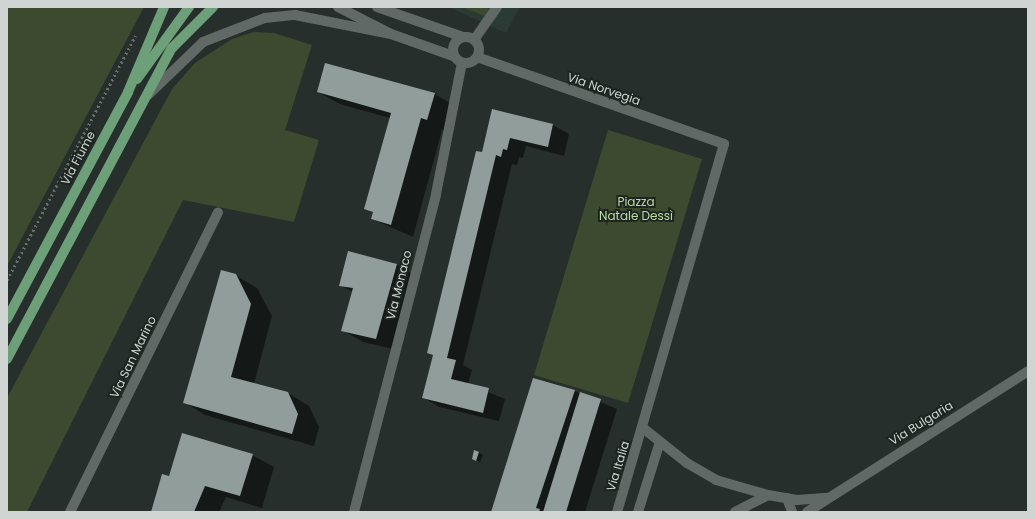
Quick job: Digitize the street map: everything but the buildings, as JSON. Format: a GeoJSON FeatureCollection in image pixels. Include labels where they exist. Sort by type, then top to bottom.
{"type":"FeatureCollection","features":[{"type":"Feature","properties":{"kind":"main road","name":"Via Fiume"},"geometry":{"type":"LineString","coordinates":[[7,319],[128,92],[164,7]]}},
{"type":"Feature","properties":{"kind":"main road"},"geometry":{"type":"LineString","coordinates":[[128,92],[189,7]]}},
{"type":"Feature","properties":{"kind":"main road"},"geometry":{"type":"LineString","coordinates":[[7,359],[172,48],[213,7]]}},
{"type":"Feature","properties":{"kind":"street"},"geometry":{"type":"LineString","coordinates":[[338,7],[392,34],[454,56],[462,63],[477,57],[474,40],[497,7]]}},
{"type":"Feature","properties":{"kind":"street"},"geometry":{"type":"LineString","coordinates":[[377,7],[474,40]]}},
{"type":"Feature","properties":{"kind":"street"},"geometry":{"type":"LineString","coordinates":[[143,101],[203,42],[264,18],[295,15],[392,34]]}},
{"type":"Feature","properties":{"kind":"street"},"geometry":{"type":"LineString","coordinates":[[454,56],[454,44],[463,37]]}},
{"type":"Feature","properties":{"kind":"street","name":"Via Norvegia"},"geometry":{"type":"LineString","coordinates":[[477,57],[724,144],[643,428]]}},
{"type":"Feature","properties":{"kind":"street","name":"Via Monaco"},"geometry":{"type":"LineString","coordinates":[[354,512],[436,194],[462,63]]}},
{"type":"Feature","properties":{"kind":"street","name":"Via San Marino"},"geometry":{"type":"LineString","coordinates":[[70,512],[218,213]]}},
{"type":"Feature","properties":{"kind":"street","name":"Via Bulgaria"},"geometry":{"type":"LineString","coordinates":[[807,512],[1028,371]]}},
{"type":"Feature","properties":{"kind":"street"},"geometry":{"type":"LineString","coordinates":[[643,428],[686,463],[716,480],[768,495],[787,498],[828,498]]}},
{"type":"Feature","properties":{"kind":"street","name":"Via Italia"},"geometry":{"type":"LineString","coordinates":[[617,512],[643,428]]}},
{"type":"Feature","properties":{"kind":"street"},"geometry":{"type":"LineString","coordinates":[[638,512],[660,442]]}},
{"type":"Feature","properties":{"kind":"street"},"geometry":{"type":"LineString","coordinates":[[735,512],[768,495]]}},
{"type":"Feature","properties":{"kind":"street"},"geometry":{"type":"LineString","coordinates":[[787,498],[792,512]]}},
{"type":"Feature","properties":{"kind":"path"},"geometry":{"type":"LineString","coordinates":[[7,280],[139,28]]}},
{"type":"Feature","properties":{"kind":"shaded area"},"geometry":{"type":"Polygon","coordinates":[[[449,7],[520,7],[506,33],[449,7]]]}},
{"type":"Feature","properties":{"kind":"green space"},"geometry":{"type":"Polygon","coordinates":[[[7,7],[144,7],[7,266],[7,7]]]}},
{"type":"Feature","properties":{"kind":"green space"},"geometry":{"type":"Polygon","coordinates":[[[462,7],[490,7],[485,16],[462,7]]]}},
{"type":"Feature","properties":{"kind":"green space"},"geometry":{"type":"Polygon","coordinates":[[[254,32],[274,33],[312,45],[285,130],[319,140],[294,222],[183,200],[27,512],[7,512],[7,398],[172,89],[195,63],[232,39],[254,32]]]}},
{"type":"Feature","properties":{"kind":"green space","name":"Piazza Natale Dessì"},"geometry":{"type":"Polygon","coordinates":[[[608,130],[702,159],[628,403],[534,375],[608,130]]]}}]}
